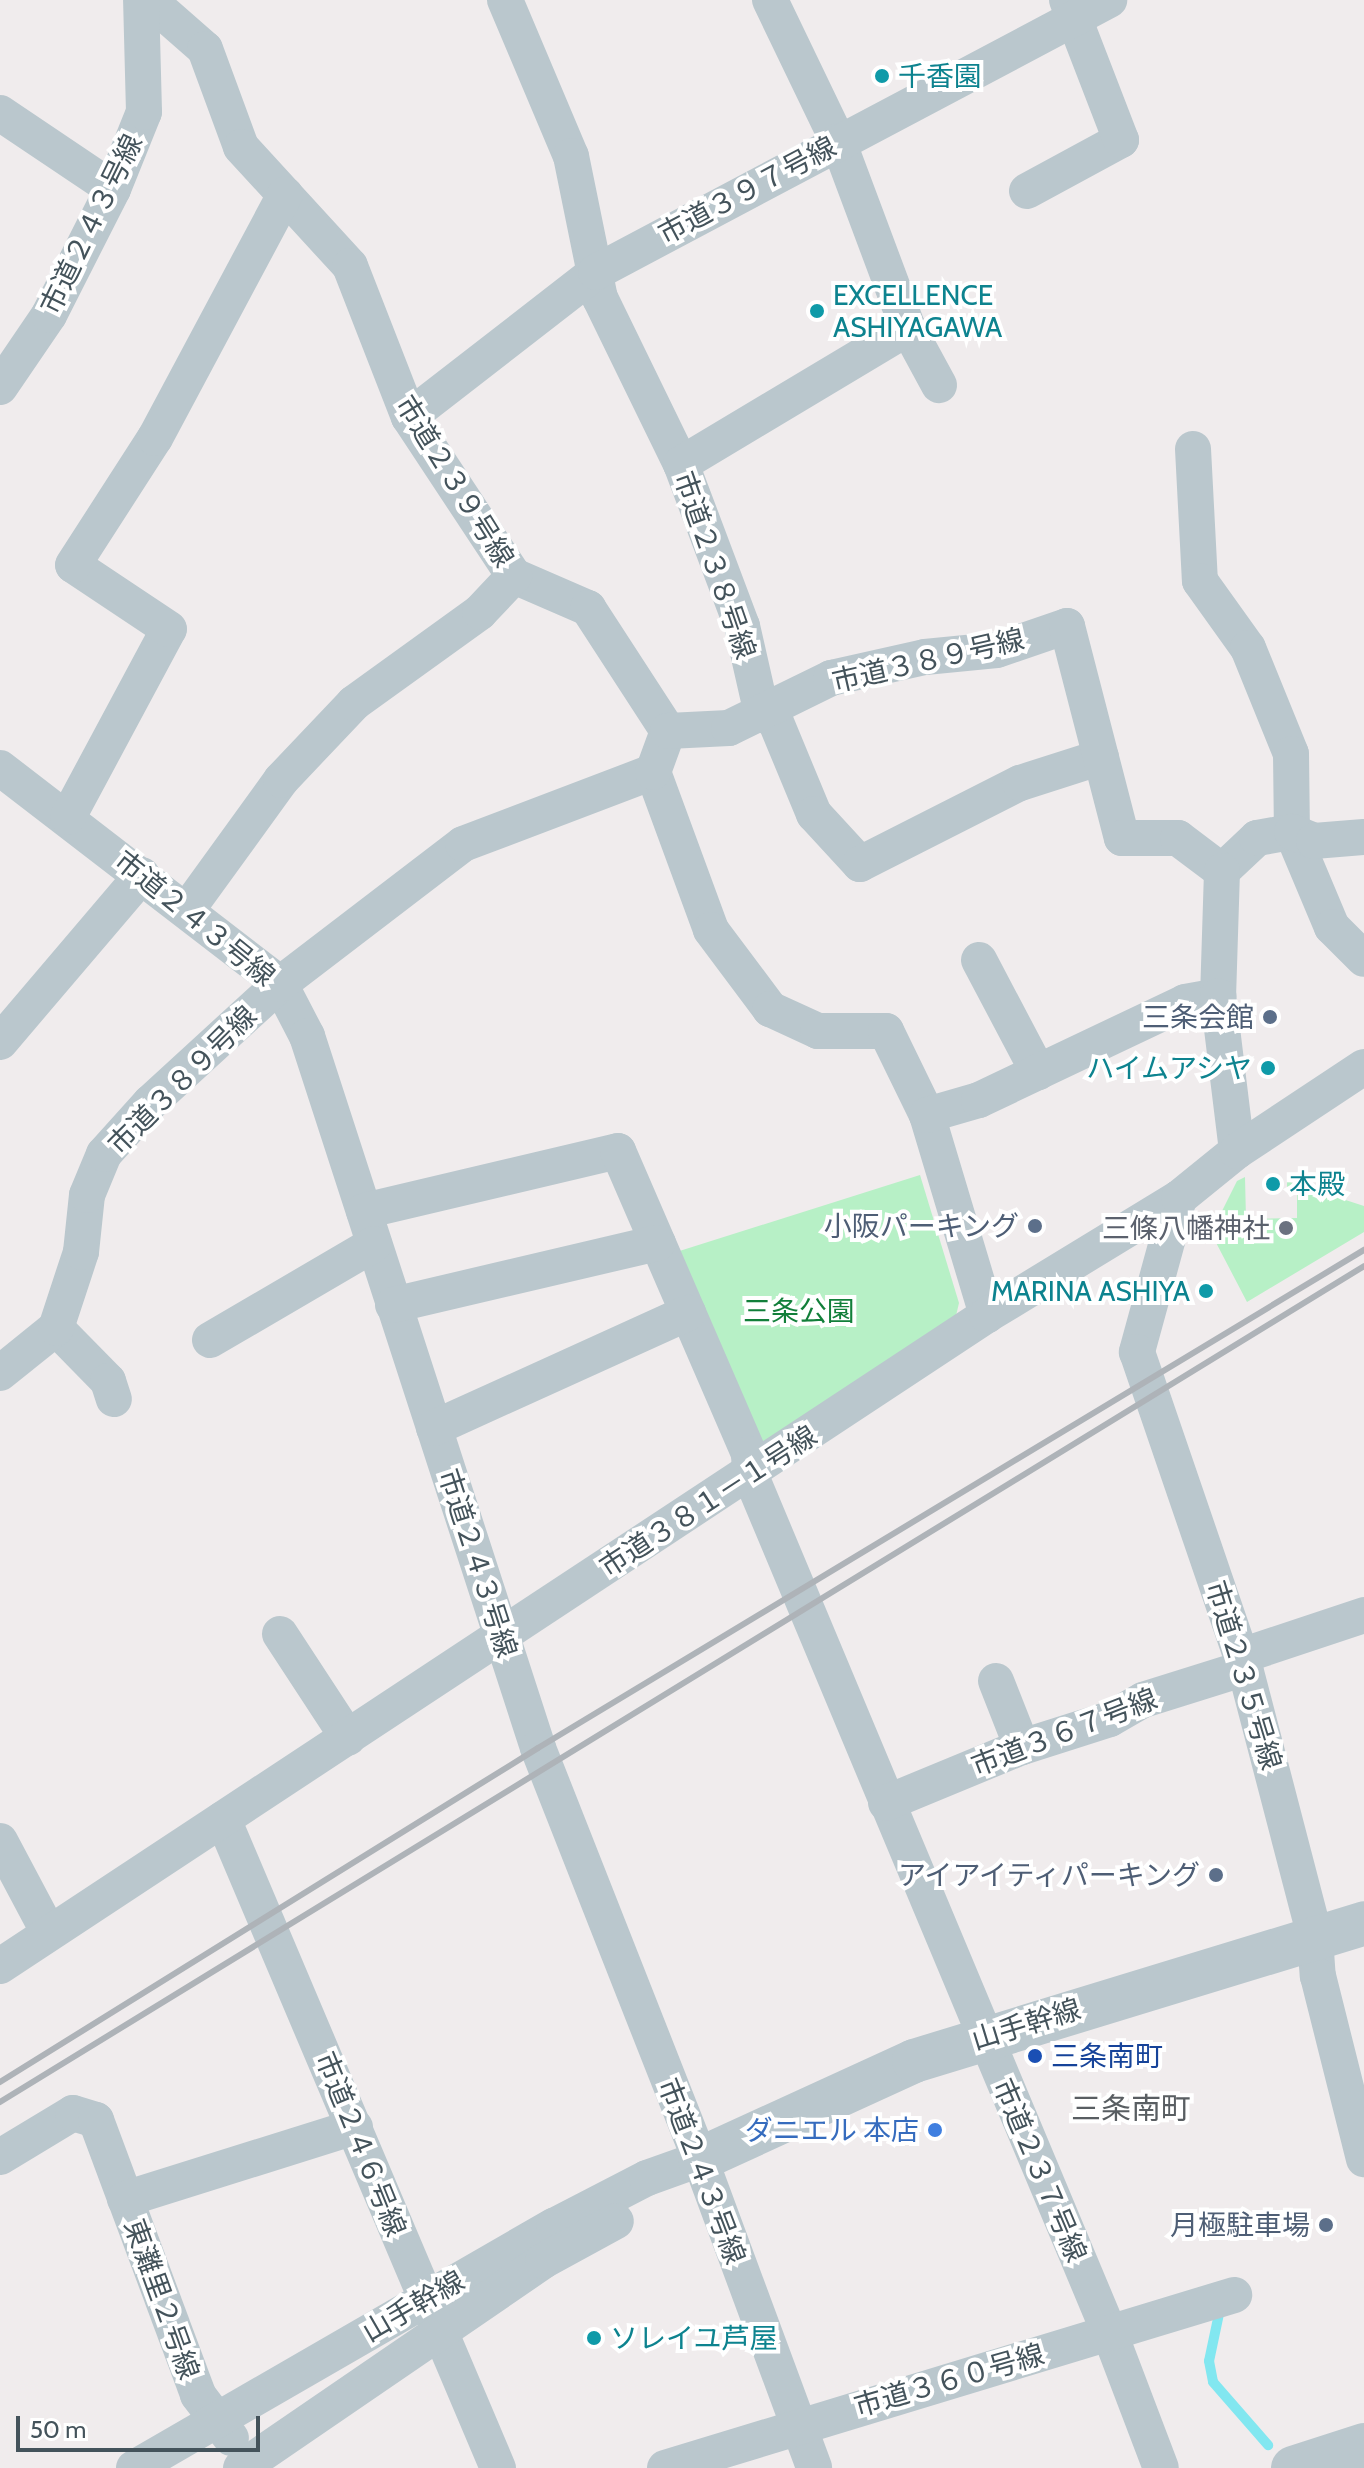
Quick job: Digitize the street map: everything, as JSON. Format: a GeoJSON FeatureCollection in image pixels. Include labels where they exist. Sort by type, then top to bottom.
{"type":"FeatureCollection","features":[{"type":"Feature","properties":{"kind":"street","name":"市道２４３号線"},"geometry":{"type":"LineString","coordinates":[[0,387],[49,315],[113,189],[144,112],[141,0]]}},
{"type":"Feature","properties":{"kind":"street","name":"市道２３９号線"},"geometry":{"type":"LineString","coordinates":[[149,0],[205,49],[241,147],[350,266],[409,417],[514,576],[588,608],[668,731]]}},
{"type":"Feature","properties":{"kind":"street","name":"市道２３８号線"},"geometry":{"type":"LineString","coordinates":[[505,0],[571,156],[600,298],[681,464],[742,626],[762,714],[775,720],[814,814],[860,864],[1020,783],[1101,757]]}},
{"type":"Feature","properties":{"kind":"street"},"geometry":{"type":"LineString","coordinates":[[770,0],[838,141],[908,328],[939,385]]}},
{"type":"Feature","properties":{"kind":"street","name":"市道３９７号線"},"geometry":{"type":"LineString","coordinates":[[409,417],[596,272],[1071,10],[1109,0]]}},
{"type":"Feature","properties":{"kind":"street"},"geometry":{"type":"LineString","coordinates":[[1027,191],[1121,140],[1071,10]]}},
{"type":"Feature","properties":{"kind":"street"},"geometry":{"type":"LineString","coordinates":[[0,113],[113,189]]}},
{"type":"Feature","properties":{"kind":"street"},"geometry":{"type":"LineString","coordinates":[[68,817],[169,629],[73,565],[155,438],[285,195]]}},
{"type":"Feature","properties":{"kind":"street"},"geometry":{"type":"LineString","coordinates":[[681,464],[908,328]]}},
{"type":"Feature","properties":{"kind":"street"},"geometry":{"type":"LineString","coordinates":[[1193,449],[1200,581],[1248,648],[1291,754],[1292,832],[1332,927],[1364,959]]}},
{"type":"Feature","properties":{"kind":"street"},"geometry":{"type":"LineString","coordinates":[[187,910],[281,780],[354,703],[480,612],[514,576]]}},
{"type":"Feature","properties":{"kind":"street","name":"市道３８９号線"},"geometry":{"type":"LineString","coordinates":[[668,731],[729,728],[831,678],[925,657],[997,650],[1067,626],[1101,757]]}},
{"type":"Feature","properties":{"kind":"street"},"geometry":{"type":"LineString","coordinates":[[668,731],[653,772],[711,930],[770,1009],[818,1031],[886,1031],[927,1115],[987,1315]]}},
{"type":"Feature","properties":{"kind":"street"},"geometry":{"type":"LineString","coordinates":[[1101,757],[1122,838],[1178,838],[1222,871]]}},
{"type":"Feature","properties":{"kind":"street","name":"市道２４３号線"},"geometry":{"type":"LineString","coordinates":[[0,768],[68,817],[280,984],[307,1036],[545,1767],[700,2159],[814,2468]]}},
{"type":"Feature","properties":{"kind":"street","name":"市道３８９号線"},"geometry":{"type":"LineString","coordinates":[[56,1328],[81,1252],[87,1195],[104,1154],[150,1103],[280,984],[463,844],[653,772]]}},
{"type":"Feature","properties":{"kind":"street"},"geometry":{"type":"LineString","coordinates":[[1237,1151],[1218,996],[1222,871],[1257,838],[1292,832],[1314,841],[1364,837]]}},
{"type":"Feature","properties":{"kind":"street"},"geometry":{"type":"LineString","coordinates":[[0,1042],[142,875]]}},
{"type":"Feature","properties":{"kind":"street"},"geometry":{"type":"LineString","coordinates":[[979,960],[1038,1072]]}},
{"type":"Feature","properties":{"kind":"street"},"geometry":{"type":"LineString","coordinates":[[927,1115],[979,1100],[1185,1002],[1218,996]]}},
{"type":"Feature","properties":{"kind":"street","name":"市道３８１－１号線"},"geometry":{"type":"LineString","coordinates":[[0,1966],[987,1315],[1179,1198],[1237,1151],[1364,1067]]}},
{"type":"Feature","properties":{"kind":"street","name":"市道２３７号線"},"geometry":{"type":"LineString","coordinates":[[369,1228],[618,1151],[749,1454],[750,1474],[1110,2334],[1161,2468]]}},
{"type":"Feature","properties":{"kind":"street","name":"市道２３５号線"},"geometry":{"type":"LineString","coordinates":[[1179,1198],[1137,1352],[1243,1662],[1315,1937],[1318,1976],[1360,2120],[1364,2159]]}},
{"type":"Feature","properties":{"kind":"street"},"geometry":{"type":"LineString","coordinates":[[210,1340],[369,1228]]}},
{"type":"Feature","properties":{"kind":"street"},"geometry":{"type":"LineString","coordinates":[[393,1305],[658,1243]]}},
{"type":"Feature","properties":{"kind":"street"},"geometry":{"type":"LineString","coordinates":[[434,1428],[688,1313]]}},
{"type":"Feature","properties":{"kind":"street"},"geometry":{"type":"LineString","coordinates":[[0,1373],[56,1328],[108,1381],[114,1399]]}},
{"type":"Feature","properties":{"kind":"street","name":"市道３６７号線"},"geometry":{"type":"LineString","coordinates":[[886,1803],[1364,1615]]}},
{"type":"Feature","properties":{"kind":"street"},"geometry":{"type":"LineString","coordinates":[[280,1634],[348,1738]]}},
{"type":"Feature","properties":{"kind":"street"},"geometry":{"type":"LineString","coordinates":[[996,1681],[1022,1747]]}},
{"type":"Feature","properties":{"kind":"street","name":"市道２４６号線"},"geometry":{"type":"LineString","coordinates":[[223,1819],[498,2468]]}},
{"type":"Feature","properties":{"kind":"street"},"geometry":{"type":"LineString","coordinates":[[0,1841],[49,1933]]}},
{"type":"Feature","properties":{"kind":"street","name":"山手幹線"},"geometry":{"type":"LineString","coordinates":[[134,2468],[428,2297],[647,2178],[700,2159],[838,2091],[983,2036],[1364,1923]]}},
{"type":"Feature","properties":{"kind":"street","name":"東灘里２号線"},"geometry":{"type":"LineString","coordinates":[[0,2157],[73,2113],[96,2120],[198,2395],[221,2419],[244,2467]]}},
{"type":"Feature","properties":{"kind":"street"},"geometry":{"type":"LineString","coordinates":[[125,2199],[355,2127]]}},
{"type":"Feature","properties":{"kind":"street","name":"山手幹線"},"geometry":{"type":"LineString","coordinates":[[244,2467],[543,2261],[655,2200],[700,2159]]}},
{"type":"Feature","properties":{"kind":"street","name":"市道３６０号線"},"geometry":{"type":"LineString","coordinates":[[665,2468],[798,2423],[1110,2334],[1234,2295]]}},
{"type":"Feature","properties":{"kind":"street"},"geometry":{"type":"LineString","coordinates":[[1293,2468],[1364,2445]]}},
{"type":"Feature","properties":{"kind":"green space","name":"三条公園"},"geometry":{"type":"Polygon","coordinates":[[[920,1175],[959,1303],[955,1320],[758,1452],[670,1254],[920,1175]]]}},
{"type":"Feature","properties":{"kind":"green space","name":"三條八幡神社"},"geometry":{"type":"Polygon","coordinates":[[[1245,1177],[1246,1219],[1297,1218],[1297,1192],[1287,1189],[1287,1181],[1364,1206],[1364,1232],[1247,1302],[1211,1233],[1237,1181],[1245,1177]]]}},
{"type":"Feature","properties":{"kind":"waterway"},"geometry":{"type":"LineString","coordinates":[[1220,2309],[1209,2361],[1213,2382],[1268,2445]]}},
{"type":"Feature","properties":{"kind":"railway"},"geometry":{"type":"LineString","coordinates":[[0,2082],[538,1748],[1364,1250]]}},
{"type":"Feature","properties":{"kind":"railway"},"geometry":{"type":"LineString","coordinates":[[0,2102],[1364,1266]]}},
{"type":"Feature","properties":{"kind":"place","name":"千香園"},"geometry":{"type":"Point","coordinates":[882,76]}},
{"type":"Feature","properties":{"kind":"place","name":"EXCELLENCE ASHIYAGAWA"},"geometry":{"type":"Point","coordinates":[817,311]}},
{"type":"Feature","properties":{"kind":"place","name":"三条会館"},"geometry":{"type":"Point","coordinates":[1270,1017]}},
{"type":"Feature","properties":{"kind":"place","name":"ハイムアシヤ"},"geometry":{"type":"Point","coordinates":[1268,1068]}},
{"type":"Feature","properties":{"kind":"place","name":"本殿"},"geometry":{"type":"Point","coordinates":[1273,1184]}},
{"type":"Feature","properties":{"kind":"place","name":"小阪パーキング"},"geometry":{"type":"Point","coordinates":[1035,1226]}},
{"type":"Feature","properties":{"kind":"place","name":"三條八幡神社"},"geometry":{"type":"Point","coordinates":[1286,1228]}},
{"type":"Feature","properties":{"kind":"place","name":"MARINA ASHIYA"},"geometry":{"type":"Point","coordinates":[1206,1291]}},
{"type":"Feature","properties":{"kind":"place","name":"アイアイティパーキング"},"geometry":{"type":"Point","coordinates":[1216,1875]}},
{"type":"Feature","properties":{"kind":"place","name":"三条南町"},"geometry":{"type":"Point","coordinates":[1035,2056]}},
{"type":"Feature","properties":{"kind":"place","name":"ダニエル 本店"},"geometry":{"type":"Point","coordinates":[935,2130]}},
{"type":"Feature","properties":{"kind":"place","name":"月極駐車場"},"geometry":{"type":"Point","coordinates":[1326,2225]}},
{"type":"Feature","properties":{"kind":"place","name":"ソレイユ芦屋"},"geometry":{"type":"Point","coordinates":[594,2338]}},
{"type":"Feature","properties":{"kind":"district","name":"三条南町"},"geometry":{"type":"Point","coordinates":[1131,2109]}}]}
